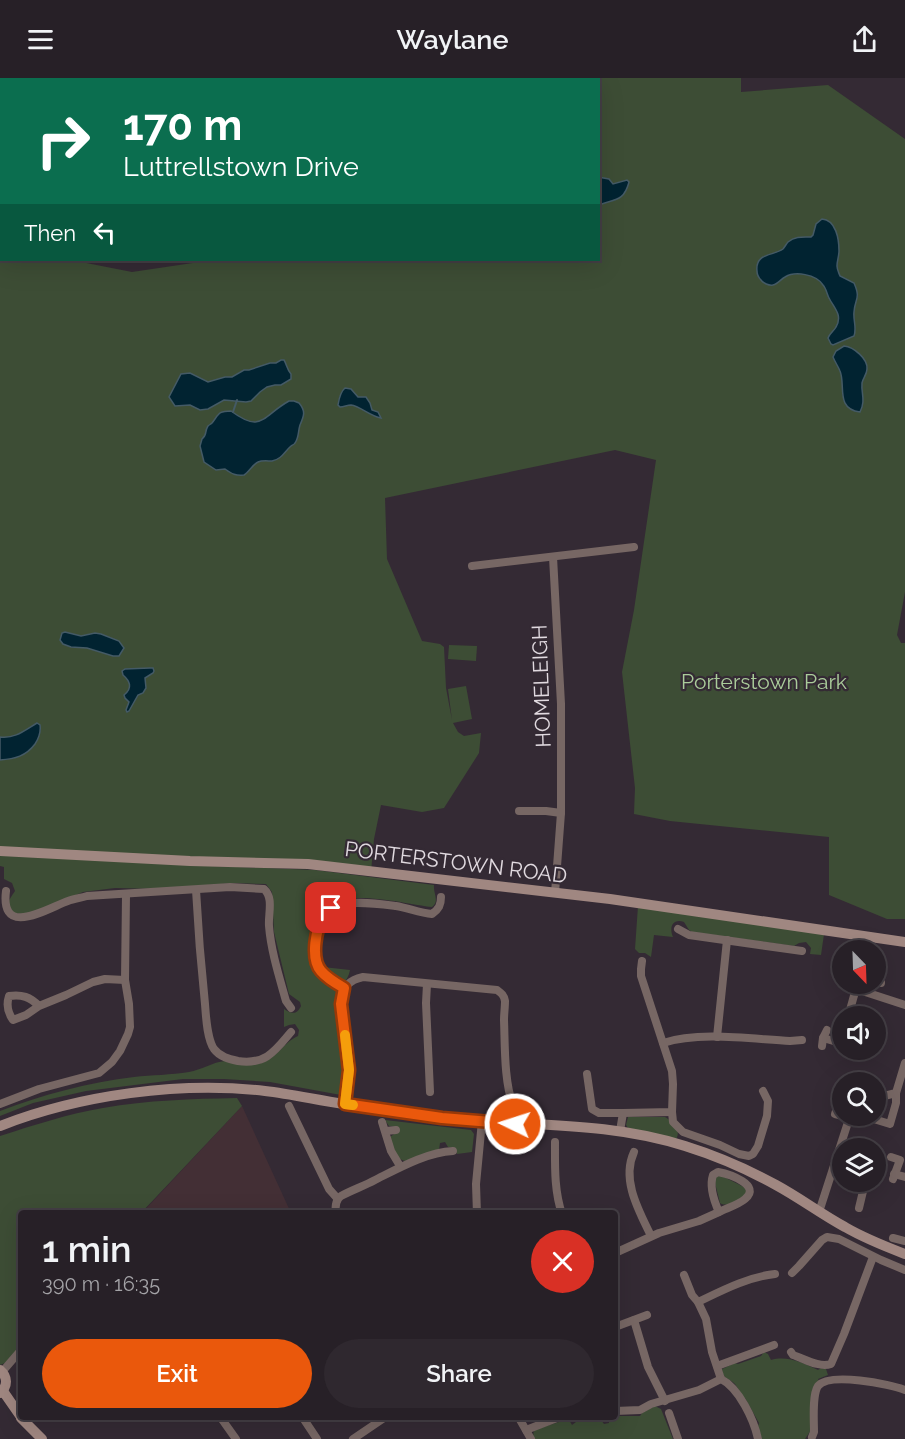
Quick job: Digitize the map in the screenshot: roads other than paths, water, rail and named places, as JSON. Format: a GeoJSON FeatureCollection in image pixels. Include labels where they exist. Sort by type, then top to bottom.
{"type":"FeatureCollection","features":[{"type":"Feature","properties":{"kind":"street"},"geometry":{"type":"LineString","coordinates":[[472,566],[634,547]]}},
{"type":"Feature","properties":{"kind":"street","name":"HOMELEIGH"},"geometry":{"type":"LineString","coordinates":[[553,557],[561,704],[561,813],[555,893]]}},
{"type":"Feature","properties":{"kind":"street"},"geometry":{"type":"LineString","coordinates":[[519,811],[561,813]]}},
{"type":"Feature","properties":{"kind":"street","name":"PORTERSTOWN ROAD"},"geometry":{"type":"LineString","coordinates":[[0,851],[190,861],[308,864],[666,907],[905,942]]}},
{"type":"Feature","properties":{"kind":"street"},"geometry":{"type":"LineString","coordinates":[[6,891],[3,906],[5,912],[16,917],[35,914],[77,898],[106,894],[264,889],[270,897],[269,924],[272,944],[286,1001],[291,1008]]}},
{"type":"Feature","properties":{"kind":"street"},"geometry":{"type":"LineString","coordinates":[[196,890],[204,996],[213,1047],[220,1055],[227,1058],[247,1062],[259,1061],[270,1056],[291,1032]]}},
{"type":"Feature","properties":{"kind":"street"},"geometry":{"type":"LineString","coordinates":[[0,1104],[39,1089],[99,1072],[112,1062],[125,1042],[130,1027],[125,980],[126,894]]}},
{"type":"Feature","properties":{"kind":"street"},"geometry":{"type":"LineString","coordinates":[[344,988],[321,971],[315,962],[318,930],[323,916],[331,908],[341,903],[360,903],[396,906],[432,914],[438,909],[441,897]]}},
{"type":"Feature","properties":{"kind":"street"},"geometry":{"type":"LineString","coordinates":[[678,929],[689,935],[802,951]]}},
{"type":"Feature","properties":{"kind":"street"},"geometry":{"type":"LineString","coordinates":[[717,1037],[727,940]]}},
{"type":"Feature","properties":{"kind":"street"},"geometry":{"type":"LineString","coordinates":[[642,961],[641,976],[673,1078],[672,1112],[675,1125],[682,1132],[749,1156],[758,1146],[767,1116],[768,1101],[763,1091]]}},
{"type":"Feature","properties":{"kind":"street"},"geometry":{"type":"LineString","coordinates":[[345,1104],[349,1070],[341,1004],[344,988],[354,979],[363,977],[497,990],[502,994],[505,1000],[507,1077],[513,1105]]}},
{"type":"Feature","properties":{"kind":"street"},"geometry":{"type":"LineString","coordinates":[[39,1006],[93,982],[105,979],[125,980]]}},
{"type":"Feature","properties":{"kind":"street"},"geometry":{"type":"LineString","coordinates":[[427,984],[430,1092]]}},
{"type":"Feature","properties":{"kind":"street"},"geometry":{"type":"LineString","coordinates":[[879,994],[905,1005]]}},
{"type":"Feature","properties":{"kind":"street"},"geometry":{"type":"LineString","coordinates":[[663,1043],[681,1038],[717,1037],[802,1040]]}},
{"type":"Feature","properties":{"kind":"street"},"geometry":{"type":"LineString","coordinates":[[824,1038],[832,1040]]}},
{"type":"Feature","properties":{"kind":"street"},"geometry":{"type":"LineString","coordinates":[[886,1123],[890,1124],[904,1068]]}},
{"type":"Feature","properties":{"kind":"street"},"geometry":{"type":"LineString","coordinates":[[587,1074],[590,1106],[598,1113],[672,1112]]}},
{"type":"Feature","properties":{"kind":"street"},"geometry":{"type":"LineString","coordinates":[[0,1126],[37,1113],[92,1100],[131,1093],[205,1088],[249,1089],[432,1116],[620,1131],[683,1145],[730,1162],[777,1185],[864,1237],[905,1254]]}},
{"type":"Feature","properties":{"kind":"street"},"geometry":{"type":"LineString","coordinates":[[886,1096],[896,1093]]}},
{"type":"Feature","properties":{"kind":"street"},"geometry":{"type":"LineString","coordinates":[[289,1106],[328,1188],[337,1198]]}},
{"type":"Feature","properties":{"kind":"street"},"geometry":{"type":"LineString","coordinates":[[620,1131],[623,1113]]}},
{"type":"Feature","properties":{"kind":"street"},"geometry":{"type":"LineString","coordinates":[[477,1210],[476,1184],[482,1121]]}},
{"type":"Feature","properties":{"kind":"street"},"geometry":{"type":"LineString","coordinates":[[382,1122],[391,1151],[400,1166]]}},
{"type":"Feature","properties":{"kind":"street"},"geometry":{"type":"LineString","coordinates":[[386,1131],[396,1130]]}},
{"type":"Feature","properties":{"kind":"street"},"geometry":{"type":"LineString","coordinates":[[555,1142],[555,1180],[561,1210]]}},
{"type":"Feature","properties":{"kind":"street"},"geometry":{"type":"LineString","coordinates":[[337,1198],[400,1166],[447,1149]]}},
{"type":"Feature","properties":{"kind":"street"},"geometry":{"type":"LineString","coordinates":[[634,1152],[630,1161],[631,1186],[636,1205],[651,1236]]}},
{"type":"Feature","properties":{"kind":"street"},"geometry":{"type":"LineString","coordinates":[[891,1158],[900,1160],[893,1176],[905,1177]]}},
{"type":"Feature","properties":{"kind":"street"},"geometry":{"type":"LineString","coordinates":[[618,1252],[668,1229],[699,1221],[719,1212],[746,1199],[750,1190],[745,1183],[718,1172],[713,1175],[711,1182],[719,1212]]}},
{"type":"Feature","properties":{"kind":"street"},"geometry":{"type":"LineString","coordinates":[[819,1212],[832,1175]]}},
{"type":"Feature","properties":{"kind":"street"},"geometry":{"type":"LineString","coordinates":[[859,1208],[863,1192]]}},
{"type":"Feature","properties":{"kind":"street"},"geometry":{"type":"LineString","coordinates":[[336,1210],[337,1198]]}},
{"type":"Feature","properties":{"kind":"street"},"geometry":{"type":"LineString","coordinates":[[792,1273],[827,1237],[838,1239],[905,1270]]}},
{"type":"Feature","properties":{"kind":"street"},"geometry":{"type":"LineString","coordinates":[[893,1238],[905,1241]]}},
{"type":"Feature","properties":{"kind":"street"},"geometry":{"type":"LineString","coordinates":[[791,1352],[793,1355],[819,1365],[831,1364],[873,1257]]}},
{"type":"Feature","properties":{"kind":"street"},"geometry":{"type":"LineString","coordinates":[[698,1302],[743,1282],[775,1274]]}},
{"type":"Feature","properties":{"kind":"street"},"geometry":{"type":"LineString","coordinates":[[684,1275],[706,1319],[712,1352],[721,1379],[736,1391],[758,1439]]}},
{"type":"Feature","properties":{"kind":"street"},"geometry":{"type":"LineString","coordinates":[[618,1326],[647,1315]]}},
{"type":"Feature","properties":{"kind":"street"},"geometry":{"type":"LineString","coordinates":[[634,1320],[648,1367],[665,1401]]}},
{"type":"Feature","properties":{"kind":"street"},"geometry":{"type":"LineString","coordinates":[[717,1366],[774,1346]]}},
{"type":"Feature","properties":{"kind":"street"},"geometry":{"type":"LineString","coordinates":[[18,1353],[1,1371],[7,1381],[1,1391],[18,1413]]}},
{"type":"Feature","properties":{"kind":"street"},"geometry":{"type":"LineString","coordinates":[[618,1411],[636,1411],[699,1390],[721,1379]]}},
{"type":"Feature","properties":{"kind":"street"},"geometry":{"type":"LineString","coordinates":[[813,1438],[815,1396],[821,1383],[831,1380],[863,1381],[884,1383],[905,1390]]}},
{"type":"Feature","properties":{"kind":"street"},"geometry":{"type":"LineString","coordinates":[[669,1413],[678,1439]]}},
{"type":"Feature","properties":{"kind":"street"},"geometry":{"type":"LineString","coordinates":[[24,1420],[42,1439]]}},
{"type":"Feature","properties":{"kind":"street"},"geometry":{"type":"LineString","coordinates":[[222,1420],[236,1439]]}},
{"type":"Feature","properties":{"kind":"street"},"geometry":{"type":"LineString","coordinates":[[304,1420],[317,1439]]}},
{"type":"Feature","properties":{"kind":"street"},"geometry":{"type":"LineString","coordinates":[[353,1439],[381,1420]]}},
{"type":"Feature","properties":{"kind":"street"},"geometry":{"type":"LineString","coordinates":[[520,1420],[531,1439]]}},
{"type":"Feature","properties":{"kind":"street"},"geometry":{"type":"LineString","coordinates":[[526,1431],[551,1420]]}},
{"type":"Feature","properties":{"kind":"water"},"geometry":{"type":"Polygon","coordinates":[[[600,177],[609,179],[613,184],[627,180],[629,182],[624,193],[614,200],[600,205],[600,177]]]}},
{"type":"Feature","properties":{"kind":"water"},"geometry":{"type":"Polygon","coordinates":[[[822,219],[831,223],[836,231],[839,246],[837,267],[840,276],[854,283],[857,292],[854,336],[833,345],[828,338],[839,319],[820,281],[811,276],[794,274],[770,285],[758,277],[757,272],[757,265],[762,258],[783,249],[793,239],[811,237],[816,224],[822,219]]]}},
{"type":"Feature","properties":{"kind":"water"},"geometry":{"type":"Polygon","coordinates":[[[844,346],[860,354],[867,365],[862,383],[863,400],[860,412],[852,410],[844,401],[842,377],[833,357],[836,351],[844,346]]]}},
{"type":"Feature","properties":{"kind":"water"},"geometry":{"type":"Polygon","coordinates":[[[284,360],[291,379],[281,385],[267,387],[251,401],[224,400],[208,409],[200,410],[190,405],[175,406],[169,397],[181,374],[190,373],[208,382],[232,377],[244,370],[284,360]]]}},
{"type":"Feature","properties":{"kind":"water"},"geometry":{"type":"Polygon","coordinates":[[[345,388],[351,389],[358,397],[366,397],[372,410],[378,412],[381,418],[354,406],[340,407],[339,398],[345,388]]]}},
{"type":"Feature","properties":{"kind":"water"},"geometry":{"type":"Polygon","coordinates":[[[289,401],[299,403],[303,409],[303,416],[296,441],[278,459],[258,462],[244,475],[234,474],[225,469],[216,470],[204,462],[200,446],[202,439],[208,426],[219,414],[231,411],[241,418],[256,422],[289,401]]]}},
{"type":"Feature","properties":{"kind":"water"},"geometry":{"type":"Polygon","coordinates":[[[62,633],[81,636],[101,634],[119,641],[124,648],[119,656],[113,656],[87,648],[71,647],[60,640],[62,633]]]}},
{"type":"Feature","properties":{"kind":"water"},"geometry":{"type":"Polygon","coordinates":[[[153,668],[153,673],[145,678],[146,688],[138,695],[127,712],[129,702],[124,695],[130,685],[122,671],[153,668]]]}},
{"type":"Feature","properties":{"kind":"water"},"geometry":{"type":"Polygon","coordinates":[[[37,723],[40,725],[40,733],[32,748],[20,756],[0,760],[0,737],[15,735],[37,723]]]}},
{"type":"Feature","properties":{"kind":"waterway"},"geometry":{"type":"LineString","coordinates":[[233,412],[237,400]]}},
{"type":"Feature","properties":{"kind":"park label","name":"Porterstown Park"},"geometry":{"type":"Point","coordinates":[764,681]}}]}
